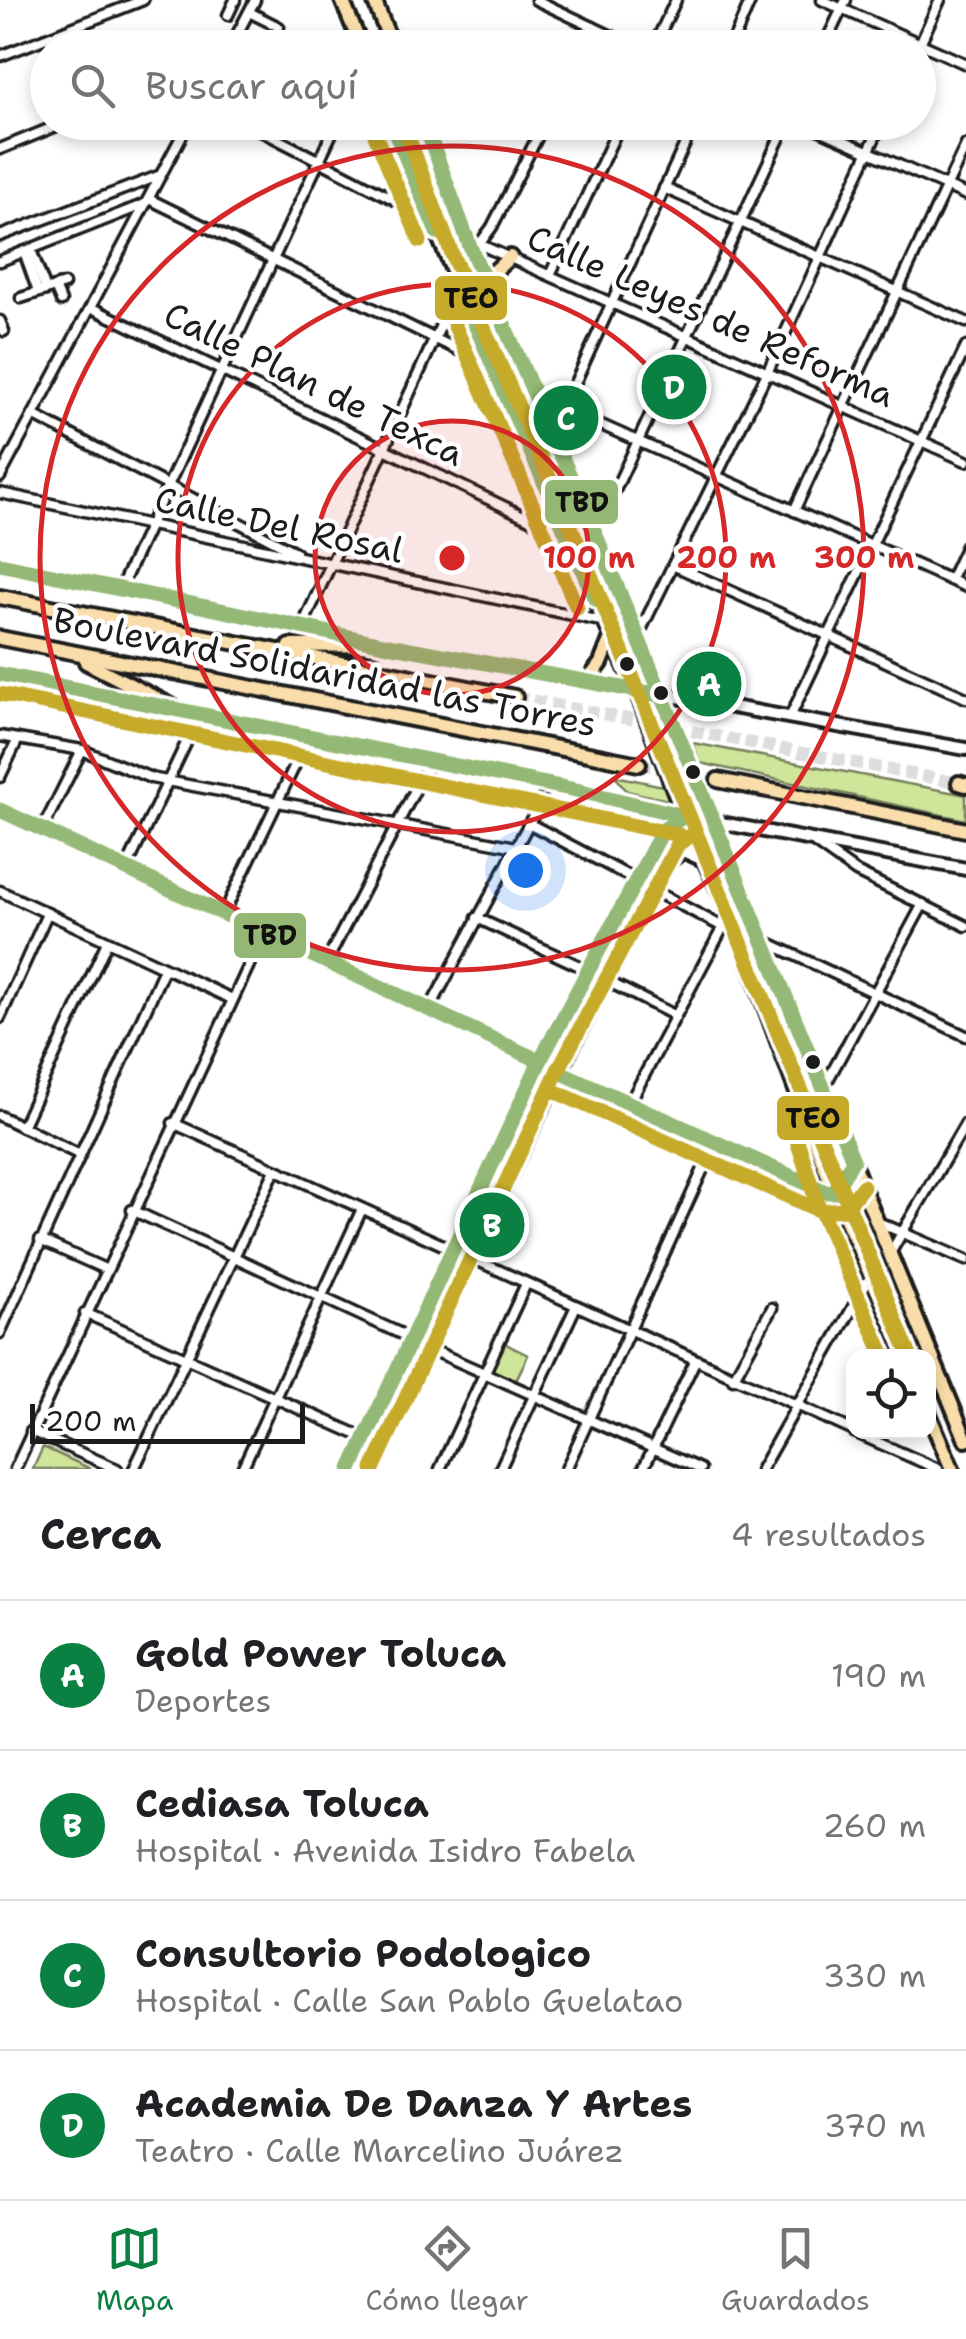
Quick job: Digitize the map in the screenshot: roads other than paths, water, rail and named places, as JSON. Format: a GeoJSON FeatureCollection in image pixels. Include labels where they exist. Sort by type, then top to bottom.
{"type":"FeatureCollection","features":[{"type":"Feature","properties":{"kind":"highway"},"geometry":{"type":"LineString","coordinates":[[342,0],[354,30]]}},
{"type":"Feature","properties":{"kind":"highway"},"geometry":{"type":"LineString","coordinates":[[374,0],[386,30]]}},
{"type":"Feature","properties":{"kind":"highway"},"geometry":{"type":"LineString","coordinates":[[398,140],[491,366],[637,692],[822,1151],[834,1192],[903,1349]]}},
{"type":"Feature","properties":{"kind":"highway"},"geometry":{"type":"LineString","coordinates":[[431,140],[485,280],[765,941],[966,1440]]}},
{"type":"Feature","properties":{"kind":"highway"},"geometry":{"type":"LineString","coordinates":[[485,280],[510,257]]}},
{"type":"Feature","properties":{"kind":"highway","name":"Boulevard Solidaridad las Torres"},"geometry":{"type":"LineString","coordinates":[[0,597],[515,697]]}},
{"type":"Feature","properties":{"kind":"highway"},"geometry":{"type":"LineString","coordinates":[[587,682],[601,663],[608,628]]}},
{"type":"Feature","properties":{"kind":"highway","name":"Boulevard Solidaridad las Torres"},"geometry":{"type":"LineString","coordinates":[[0,638],[638,764]]}},
{"type":"Feature","properties":{"kind":"highway"},"geometry":{"type":"LineString","coordinates":[[257,644],[388,644]]}},
{"type":"Feature","properties":{"kind":"highway"},"geometry":{"type":"LineString","coordinates":[[70,654],[176,708]]}},
{"type":"Feature","properties":{"kind":"highway"},"geometry":{"type":"LineString","coordinates":[[718,780],[966,830]]}},
{"type":"Feature","properties":{"kind":"highway"},"geometry":{"type":"LineString","coordinates":[[936,1431],[952,1469]]}},
{"type":"Feature","properties":{"kind":"main road","name":"Boulevard Solidaridad las Torres"},"geometry":{"type":"LineString","coordinates":[[0,564],[637,692],[791,715],[966,748]]}},
{"type":"Feature","properties":{"kind":"main road","name":"Boulevard Solidaridad las Torres"},"geometry":{"type":"LineString","coordinates":[[0,674],[684,816],[966,869]]}},
{"type":"Feature","properties":{"kind":"main road"},"geometry":{"type":"LineString","coordinates":[[351,1469],[540,1061],[663,830],[684,816]]}},
{"type":"Feature","properties":{"kind":"main road"},"geometry":{"type":"LineString","coordinates":[[372,1469],[560,1072],[673,855],[689,852],[706,862]]}},
{"type":"Feature","properties":{"kind":"street"},"geometry":{"type":"LineString","coordinates":[[67,30],[144,0]]}},
{"type":"Feature","properties":{"kind":"street"},"geometry":{"type":"LineString","coordinates":[[228,15],[235,0]]}},
{"type":"Feature","properties":{"kind":"street"},"geometry":{"type":"LineString","coordinates":[[240,30],[256,0]]}},
{"type":"Feature","properties":{"kind":"street"},"geometry":{"type":"LineString","coordinates":[[536,0],[600,30]]}},
{"type":"Feature","properties":{"kind":"street"},"geometry":{"type":"LineString","coordinates":[[662,30],[676,0]]}},
{"type":"Feature","properties":{"kind":"street"},"geometry":{"type":"LineString","coordinates":[[738,30],[752,0]]}},
{"type":"Feature","properties":{"kind":"street"},"geometry":{"type":"LineString","coordinates":[[822,0],[884,30]]}},
{"type":"Feature","properties":{"kind":"street"},"geometry":{"type":"LineString","coordinates":[[832,30],[846,0]]}},
{"type":"Feature","properties":{"kind":"street"},"geometry":{"type":"LineString","coordinates":[[926,30],[940,0]]}},
{"type":"Feature","properties":{"kind":"street"},"geometry":{"type":"LineString","coordinates":[[249,12],[279,27],[278,30]]}},
{"type":"Feature","properties":{"kind":"street"},"geometry":{"type":"LineString","coordinates":[[0,56],[30,44]]}},
{"type":"Feature","properties":{"kind":"street"},"geometry":{"type":"LineString","coordinates":[[936,53],[966,64]]}},
{"type":"Feature","properties":{"kind":"street"},"geometry":{"type":"LineString","coordinates":[[0,148],[30,136]]}},
{"type":"Feature","properties":{"kind":"street"},"geometry":{"type":"LineString","coordinates":[[0,474],[180,140]]}},
{"type":"Feature","properties":{"kind":"street"},"geometry":{"type":"LineString","coordinates":[[279,140],[400,202],[426,202],[451,194]]}},
{"type":"Feature","properties":{"kind":"street"},"geometry":{"type":"LineString","coordinates":[[120,589],[327,140]]}},
{"type":"Feature","properties":{"kind":"street"},"geometry":{"type":"LineString","coordinates":[[451,265],[473,242],[535,140]]}},
{"type":"Feature","properties":{"kind":"street"},"geometry":{"type":"LineString","coordinates":[[550,275],[613,140]]}},
{"type":"Feature","properties":{"kind":"street"},"geometry":{"type":"LineString","coordinates":[[564,409],[687,140]]}},
{"type":"Feature","properties":{"kind":"street"},"geometry":{"type":"LineString","coordinates":[[595,532],[689,338],[778,140]]}},
{"type":"Feature","properties":{"kind":"street"},"geometry":{"type":"LineString","coordinates":[[843,140],[966,195]]}},
{"type":"Feature","properties":{"kind":"street"},"geometry":{"type":"LineString","coordinates":[[638,636],[767,373],[873,140]]}},
{"type":"Feature","properties":{"kind":"street"},"geometry":{"type":"LineString","coordinates":[[794,511],[966,145]]}},
{"type":"Feature","properties":{"kind":"street"},"geometry":{"type":"LineString","coordinates":[[0,236],[161,175]]}},
{"type":"Feature","properties":{"kind":"street"},"geometry":{"type":"LineString","coordinates":[[664,188],[966,322]]}},
{"type":"Feature","properties":{"kind":"street"},"geometry":{"type":"LineString","coordinates":[[0,261],[148,201],[491,366]]}},
{"type":"Feature","properties":{"kind":"street","name":"Calle Leyes de Reforma"},"geometry":{"type":"LineString","coordinates":[[434,224],[966,461]]}},
{"type":"Feature","properties":{"kind":"street"},"geometry":{"type":"LineString","coordinates":[[28,251],[41,293],[61,302]]}},
{"type":"Feature","properties":{"kind":"street"},"geometry":{"type":"LineString","coordinates":[[302,626],[460,285]]}},
{"type":"Feature","properties":{"kind":"street","name":"Calle Plan de Texca"},"geometry":{"type":"LineString","coordinates":[[92,308],[567,537]]}},
{"type":"Feature","properties":{"kind":"street"},"geometry":{"type":"LineString","coordinates":[[0,321],[4,331]]}},
{"type":"Feature","properties":{"kind":"street"},"geometry":{"type":"LineString","coordinates":[[791,715],[966,347]]}},
{"type":"Feature","properties":{"kind":"street"},"geometry":{"type":"LineString","coordinates":[[533,395],[966,588]]}},
{"type":"Feature","properties":{"kind":"street"},"geometry":{"type":"LineString","coordinates":[[33,415],[169,482],[301,556]]}},
{"type":"Feature","properties":{"kind":"street","name":"Calle Del Rosal"},"geometry":{"type":"LineString","coordinates":[[0,493],[301,556],[608,628]]}},
{"type":"Feature","properties":{"kind":"street"},"geometry":{"type":"LineString","coordinates":[[950,580],[966,546]]}},
{"type":"Feature","properties":{"kind":"street"},"geometry":{"type":"LineString","coordinates":[[673,564],[966,698]]}},
{"type":"Feature","properties":{"kind":"street"},"geometry":{"type":"LineString","coordinates":[[126,871],[200,714]]}},
{"type":"Feature","properties":{"kind":"street"},"geometry":{"type":"LineString","coordinates":[[0,736],[82,750],[170,782],[516,847]]}},
{"type":"Feature","properties":{"kind":"street"},"geometry":{"type":"LineString","coordinates":[[224,914],[308,738]]}},
{"type":"Feature","properties":{"kind":"street"},"geometry":{"type":"LineString","coordinates":[[0,776],[18,740]]}},
{"type":"Feature","properties":{"kind":"street"},"geometry":{"type":"LineString","coordinates":[[42,830],[82,750]]}},
{"type":"Feature","properties":{"kind":"street"},"geometry":{"type":"LineString","coordinates":[[326,962],[430,761]]}},
{"type":"Feature","properties":{"kind":"street"},"geometry":{"type":"LineString","coordinates":[[429,1010],[542,799]]}},
{"type":"Feature","properties":{"kind":"street"},"geometry":{"type":"LineString","coordinates":[[0,810],[826,1192],[834,1192],[853,1160]]}},
{"type":"Feature","properties":{"kind":"street"},"geometry":{"type":"LineString","coordinates":[[530,824],[636,880]]}},
{"type":"Feature","properties":{"kind":"street"},"geometry":{"type":"LineString","coordinates":[[812,840],[856,872],[966,926]]}},
{"type":"Feature","properties":{"kind":"street"},"geometry":{"type":"LineString","coordinates":[[0,891],[232,1000]]}},
{"type":"Feature","properties":{"kind":"street"},"geometry":{"type":"LineString","coordinates":[[629,1104],[723,927],[654,891]]}},
{"type":"Feature","properties":{"kind":"street"},"geometry":{"type":"LineString","coordinates":[[822,1090],[924,904]]}},
{"type":"Feature","properties":{"kind":"street"},"geometry":{"type":"LineString","coordinates":[[0,1018],[47,914]]}},
{"type":"Feature","properties":{"kind":"street"},"geometry":{"type":"LineString","coordinates":[[477,918],[588,970]]}},
{"type":"Feature","properties":{"kind":"street"},"geometry":{"type":"LineString","coordinates":[[15,1469],[172,1123],[264,933]]}},
{"type":"Feature","properties":{"kind":"street"},"geometry":{"type":"LineString","coordinates":[[765,941],[966,1036]]}},
{"type":"Feature","properties":{"kind":"street"},"geometry":{"type":"LineString","coordinates":[[22,1127],[107,942]]}},
{"type":"Feature","properties":{"kind":"street"},"geometry":{"type":"LineString","coordinates":[[1,1329],[164,969]]}},
{"type":"Feature","properties":{"kind":"street"},"geometry":{"type":"LineString","coordinates":[[607,981],[676,1016]]}},
{"type":"Feature","properties":{"kind":"street"},"geometry":{"type":"LineString","coordinates":[[0,1132],[3,1118],[78,1154]]}},
{"type":"Feature","properties":{"kind":"street"},"geometry":{"type":"LineString","coordinates":[[172,1123],[846,1427]]}},
{"type":"Feature","properties":{"kind":"street"},"geometry":{"type":"LineString","coordinates":[[892,1250],[966,1124]]}},
{"type":"Feature","properties":{"kind":"street"},"geometry":{"type":"LineString","coordinates":[[566,1469],[715,1143]]}},
{"type":"Feature","properties":{"kind":"street"},"geometry":{"type":"LineString","coordinates":[[134,1469],[274,1170]]}},
{"type":"Feature","properties":{"kind":"street"},"geometry":{"type":"LineString","coordinates":[[242,1469],[362,1209]]}},
{"type":"Feature","properties":{"kind":"street"},"geometry":{"type":"LineString","coordinates":[[132,1210],[410,1338]]}},
{"type":"Feature","properties":{"kind":"street"},"geometry":{"type":"LineString","coordinates":[[880,1222],[966,1260]]}},
{"type":"Feature","properties":{"kind":"street"},"geometry":{"type":"LineString","coordinates":[[40,1240],[105,1269]]}},
{"type":"Feature","properties":{"kind":"street"},"geometry":{"type":"LineString","coordinates":[[761,1469],[870,1277]]}},
{"type":"Feature","properties":{"kind":"street"},"geometry":{"type":"LineString","coordinates":[[440,1469],[526,1284]]}},
{"type":"Feature","properties":{"kind":"street"},"geometry":{"type":"LineString","coordinates":[[500,1469],[576,1306]]}},
{"type":"Feature","properties":{"kind":"street"},"geometry":{"type":"LineString","coordinates":[[733,1379],[772,1308]]}},
{"type":"Feature","properties":{"kind":"street"},"geometry":{"type":"LineString","coordinates":[[85,1313],[365,1438]]}},
{"type":"Feature","properties":{"kind":"street"},"geometry":{"type":"LineString","coordinates":[[430,1349],[700,1469]]}},
{"type":"Feature","properties":{"kind":"street"},"geometry":{"type":"LineString","coordinates":[[643,1469],[695,1361]]}},
{"type":"Feature","properties":{"kind":"street"},"geometry":{"type":"LineString","coordinates":[[31,1432],[117,1469]]}},
{"type":"Feature","properties":{"kind":"street"},"geometry":{"type":"LineString","coordinates":[[872,1439],[938,1469]]}},
{"type":"Feature","properties":{"kind":"tunnel"},"geometry":{"type":"LineString","coordinates":[[515,697],[959,783]]}},
{"type":"Feature","properties":{"kind":"tunnel"},"geometry":{"type":"LineString","coordinates":[[639,764],[718,780]]}},
{"type":"Feature","properties":{"kind":"place","name":"Academia De Danza Y Artes"},"geometry":{"type":"Point","coordinates":[674,387]}},
{"type":"Feature","properties":{"kind":"place","name":"Consultorio Podologico"},"geometry":{"type":"Point","coordinates":[566,418]}},
{"type":"Feature","properties":{"kind":"place","name":"Gold Power Toluca"},"geometry":{"type":"Point","coordinates":[709,684]}},
{"type":"Feature","properties":{"kind":"place","name":"Cediasa Toluca"},"geometry":{"type":"Point","coordinates":[492,1225]}}]}
